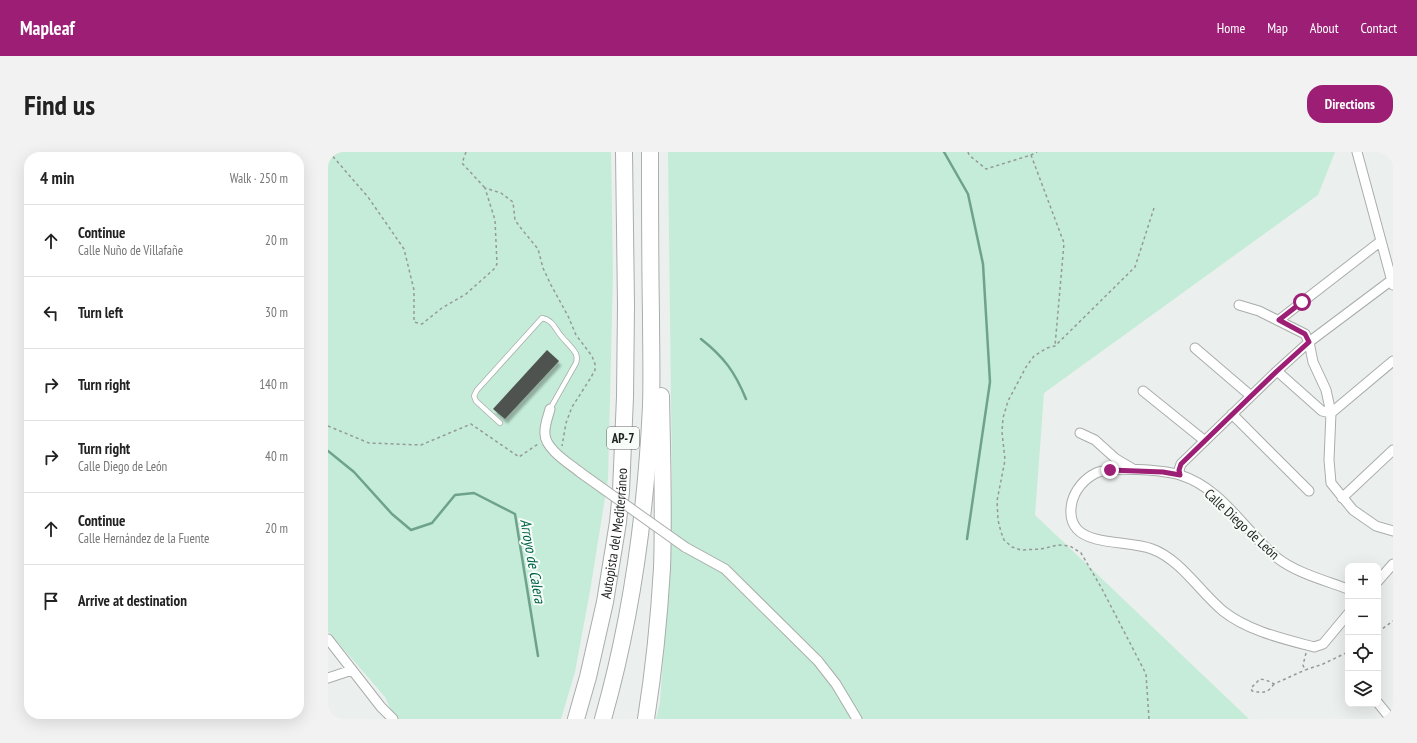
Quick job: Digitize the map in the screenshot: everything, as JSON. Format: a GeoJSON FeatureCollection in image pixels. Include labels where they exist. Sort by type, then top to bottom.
{"type":"FeatureCollection","features":[{"type":"Feature","properties":{"kind":"highway","name":"Autopista del Mediterráneo"},"geometry":{"type":"LineString","coordinates":[[576,719],[588,677],[604,602],[618,522],[621,491],[626,306],[624,152]]}},
{"type":"Feature","properties":{"kind":"highway","name":"Autopista del Mediterráneo"},"geometry":{"type":"LineString","coordinates":[[603,719],[615,674],[632,591],[644,504],[651,404],[650,152]]}},
{"type":"Feature","properties":{"kind":"highway"},"geometry":{"type":"LineString","coordinates":[[646,719],[654,667],[662,568],[663,515],[658,262],[650,229]]}},
{"type":"Feature","properties":{"kind":"street"},"geometry":{"type":"LineString","coordinates":[[1180,475],[1179,470],[1181,464],[1277,371],[1309,342],[1392,281],[1357,152]]}},
{"type":"Feature","properties":{"kind":"street"},"geometry":{"type":"LineString","coordinates":[[1279,320],[1381,241]]}},
{"type":"Feature","properties":{"kind":"street"},"geometry":{"type":"LineString","coordinates":[[1239,305],[1259,311],[1305,334],[1309,342],[1313,362],[1326,390],[1331,413],[1329,460],[1331,483],[1353,510],[1376,526],[1393,531]]}},
{"type":"Feature","properties":{"kind":"street"},"geometry":{"type":"LineString","coordinates":[[1195,348],[1251,396]]}},
{"type":"Feature","properties":{"kind":"street"},"geometry":{"type":"LineString","coordinates":[[1331,413],[1393,361]]}},
{"type":"Feature","properties":{"kind":"street"},"geometry":{"type":"LineString","coordinates":[[1277,371],[1322,411],[1331,413]]}},
{"type":"Feature","properties":{"kind":"street"},"geometry":{"type":"LineString","coordinates":[[1143,391],[1205,441]]}},
{"type":"Feature","properties":{"kind":"street"},"geometry":{"type":"LineString","coordinates":[[550,409],[544,433],[545,439],[551,449],[581,473],[685,547],[725,569],[818,661],[836,684],[857,719]]}},
{"type":"Feature","properties":{"kind":"street"},"geometry":{"type":"LineString","coordinates":[[1232,414],[1309,492]]}},
{"type":"Feature","properties":{"kind":"street"},"geometry":{"type":"LineString","coordinates":[[1080,433],[1095,440],[1120,463],[1134,470]]}},
{"type":"Feature","properties":{"kind":"street"},"geometry":{"type":"LineString","coordinates":[[1342,498],[1393,450]]}},
{"type":"Feature","properties":{"kind":"street"},"geometry":{"type":"LineString","coordinates":[[1109,453],[1114,461],[1110,470]]}},
{"type":"Feature","properties":{"kind":"street","name":"Calle Diego de León"},"geometry":{"type":"LineString","coordinates":[[1308,646],[1256,630],[1224,611],[1169,559],[1152,549],[1094,539],[1081,533],[1073,523],[1070,512],[1078,489],[1096,473],[1110,470],[1163,472],[1180,475],[1198,483],[1219,498],[1277,558],[1301,571],[1345,587]]}},
{"type":"Feature","properties":{"kind":"street"},"geometry":{"type":"LineString","coordinates":[[1381,578],[1393,564]]}},
{"type":"Feature","properties":{"kind":"street"},"geometry":{"type":"LineString","coordinates":[[1308,646],[1314,647],[1322,644],[1345,617]]}},
{"type":"Feature","properties":{"kind":"street"},"geometry":{"type":"LineString","coordinates":[[328,639],[381,707],[393,719]]}},
{"type":"Feature","properties":{"kind":"street"},"geometry":{"type":"LineString","coordinates":[[328,678],[352,670]]}},
{"type":"Feature","properties":{"kind":"street"},"geometry":{"type":"LineString","coordinates":[[1381,707],[1391,719]]}},
{"type":"Feature","properties":{"kind":"lane"},"geometry":{"type":"LineString","coordinates":[[500,423],[476,401],[474,396],[477,390],[542,318],[547,319],[556,326],[560,336],[575,352],[577,360],[550,409]]}},
{"type":"Feature","properties":{"kind":"path"},"geometry":{"type":"LineString","coordinates":[[329,152],[368,197],[404,249],[414,290],[413,317],[414,322],[417,324],[422,324],[442,308],[466,294],[494,269],[497,264],[495,220],[485,188],[462,163],[466,152]]}},
{"type":"Feature","properties":{"kind":"path"},"geometry":{"type":"LineString","coordinates":[[968,152],[969,155],[986,169],[1037,152]]}},
{"type":"Feature","properties":{"kind":"path"},"geometry":{"type":"LineString","coordinates":[[1031,155],[1064,243],[1054,346]]}},
{"type":"Feature","properties":{"kind":"path"},"geometry":{"type":"LineString","coordinates":[[485,188],[501,193],[513,202],[516,220],[538,249],[543,268],[568,316],[576,335],[592,356],[595,370],[572,407],[566,423],[564,439],[559,456]]}},
{"type":"Feature","properties":{"kind":"path"},"geometry":{"type":"LineString","coordinates":[[1149,719],[1146,674],[1108,600],[1081,554],[1070,546],[1058,545],[1041,549],[1021,550],[1012,547],[1004,540],[1001,532],[998,520],[998,501],[1005,460],[1002,432],[1003,418],[1008,401],[1026,367],[1034,356],[1047,348],[1054,346],[1135,267],[1154,208]]}},
{"type":"Feature","properties":{"kind":"path"},"geometry":{"type":"LineString","coordinates":[[328,426],[369,443],[421,445],[471,424],[519,457],[545,439]]}},
{"type":"Feature","properties":{"kind":"path"},"geometry":{"type":"LineString","coordinates":[[1381,630],[1393,621]]}},
{"type":"Feature","properties":{"kind":"path"},"geometry":{"type":"LineString","coordinates":[[1305,670],[1303,665],[1308,646]]}},
{"type":"Feature","properties":{"kind":"path"},"geometry":{"type":"LineString","coordinates":[[1274,684],[1260,679],[1251,688],[1252,691],[1261,693],[1265,692],[1270,690],[1274,684],[1345,653]]}},
{"type":"Feature","properties":{"kind":"green space"},"geometry":{"type":"Polygon","coordinates":[[[328,152],[611,152],[613,274],[608,479],[575,672],[561,719],[395,719],[385,697],[328,631],[328,152]]]}},
{"type":"Feature","properties":{"kind":"green space"},"geometry":{"type":"Polygon","coordinates":[[[668,152],[1335,152],[1318,195],[1044,393],[1035,515],[1249,719],[656,719],[660,702],[669,575],[672,478],[668,152]]]}},
{"type":"Feature","properties":{"kind":"building"},"geometry":{"type":"Polygon","coordinates":[[[547,350],[559,361],[505,419],[493,409],[547,350]]]}},
{"type":"Feature","properties":{"kind":"waterway"},"geometry":{"type":"LineString","coordinates":[[944,152],[968,194],[983,264],[990,382],[967,539]]}},
{"type":"Feature","properties":{"kind":"waterway"},"geometry":{"type":"LineString","coordinates":[[701,339],[716,352],[728,366],[738,381],[746,399]]}},
{"type":"Feature","properties":{"kind":"waterway","name":"Arroyo de Calera"},"geometry":{"type":"LineString","coordinates":[[328,451],[354,472],[392,514],[411,530],[432,523],[455,495],[474,493],[515,514],[538,656]]}},
{"type":"Feature","properties":{"kind":"route"},"geometry":{"type":"LineString","coordinates":[[1110,470],[1163,472],[1180,475],[1179,470],[1181,464],[1309,342],[1305,334],[1279,320],[1302,302]]}}]}
